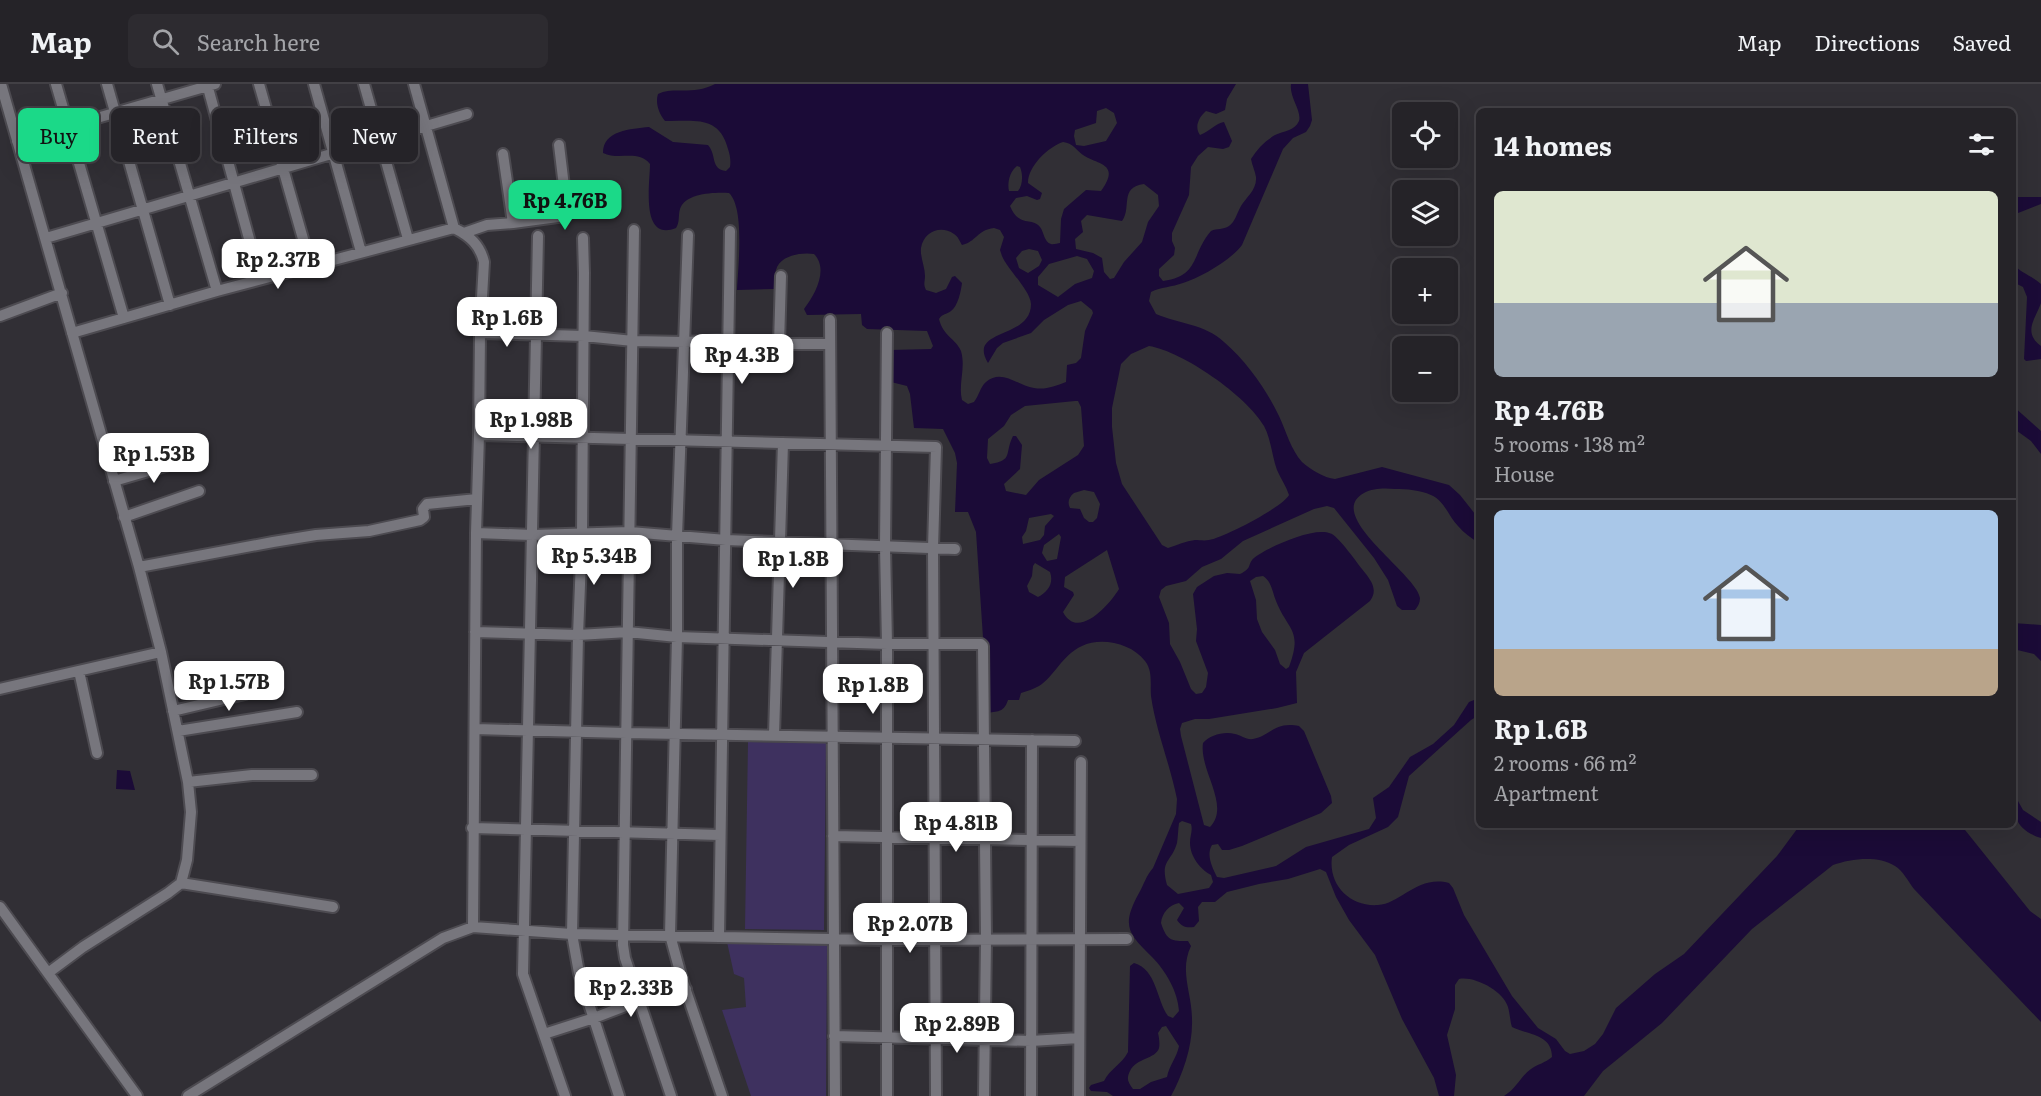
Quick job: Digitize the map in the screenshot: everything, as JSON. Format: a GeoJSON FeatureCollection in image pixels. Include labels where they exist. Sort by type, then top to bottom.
{"type":"FeatureCollection","features":[{"type":"Feature","properties":{"kind":"street"},"geometry":{"type":"LineString","coordinates":[[1,84],[139,567],[178,731],[191,812],[188,860],[181,883],[83,947],[48,973]]}},
{"type":"Feature","properties":{"kind":"street"},"geometry":{"type":"LineString","coordinates":[[56,84],[63,108]]}},
{"type":"Feature","properties":{"kind":"street"},"geometry":{"type":"LineString","coordinates":[[107,84],[114,108]]}},
{"type":"Feature","properties":{"kind":"street"},"geometry":{"type":"LineString","coordinates":[[157,84],[217,291]]}},
{"type":"Feature","properties":{"kind":"street"},"geometry":{"type":"LineString","coordinates":[[259,84],[311,267]]}},
{"type":"Feature","properties":{"kind":"street"},"geometry":{"type":"LineString","coordinates":[[314,84],[331,144]]}},
{"type":"Feature","properties":{"kind":"street"},"geometry":{"type":"LineString","coordinates":[[364,84],[371,108]]}},
{"type":"Feature","properties":{"kind":"street"},"geometry":{"type":"LineString","coordinates":[[414,84],[454,228]]}},
{"type":"Feature","properties":{"kind":"street"},"geometry":{"type":"LineString","coordinates":[[131,108],[210,85],[260,279]]}},
{"type":"Feature","properties":{"kind":"street"},"geometry":{"type":"LineString","coordinates":[[418,130],[467,114]]}},
{"type":"Feature","properties":{"kind":"street"},"geometry":{"type":"LineString","coordinates":[[465,233],[487,225],[559,218],[567,214],[559,145]]}},
{"type":"Feature","properties":{"kind":"street"},"geometry":{"type":"LineString","coordinates":[[503,154],[513,223]]}},
{"type":"Feature","properties":{"kind":"street"},"geometry":{"type":"LineString","coordinates":[[46,238],[331,155]]}},
{"type":"Feature","properties":{"kind":"street"},"geometry":{"type":"LineString","coordinates":[[80,162],[124,318]]}},
{"type":"Feature","properties":{"kind":"street"},"geometry":{"type":"LineString","coordinates":[[130,162],[170,305]]}},
{"type":"Feature","properties":{"kind":"street"},"geometry":{"type":"LineString","coordinates":[[336,162],[361,252]]}},
{"type":"Feature","properties":{"kind":"street"},"geometry":{"type":"LineString","coordinates":[[386,162],[408,239]]}},
{"type":"Feature","properties":{"kind":"street"},"geometry":{"type":"LineString","coordinates":[[72,333],[260,279],[454,228],[465,233],[477,244],[484,262],[480,333],[476,533],[473,927]]}},
{"type":"Feature","properties":{"kind":"street"},"geometry":{"type":"LineString","coordinates":[[634,230],[623,934],[625,958],[671,1096]]}},
{"type":"Feature","properties":{"kind":"street"},"geometry":{"type":"LineString","coordinates":[[719,937],[730,231]]}},
{"type":"Feature","properties":{"kind":"street"},"geometry":{"type":"LineString","coordinates":[[688,235],[677,536],[670,935],[722,1096]]}},
{"type":"Feature","properties":{"kind":"street"},"geometry":{"type":"LineString","coordinates":[[538,236],[523,974],[565,1096]]}},
{"type":"Feature","properties":{"kind":"street"},"geometry":{"type":"LineString","coordinates":[[583,238],[582,534],[572,934],[579,973],[619,1096]]}},
{"type":"Feature","properties":{"kind":"street"},"geometry":{"type":"LineString","coordinates":[[779,344],[781,276]]}},
{"type":"Feature","properties":{"kind":"street"},"geometry":{"type":"LineString","coordinates":[[0,316],[62,293]]}},
{"type":"Feature","properties":{"kind":"street"},"geometry":{"type":"LineString","coordinates":[[830,320],[835,1096]]}},
{"type":"Feature","properties":{"kind":"street"},"geometry":{"type":"LineString","coordinates":[[480,333],[584,336],[633,341],[728,340],[779,344],[830,344]]}},
{"type":"Feature","properties":{"kind":"street"},"geometry":{"type":"LineString","coordinates":[[887,333],[885,547],[887,1096]]}},
{"type":"Feature","properties":{"kind":"street"},"geometry":{"type":"LineString","coordinates":[[479,435],[887,445],[935,447],[937,449],[933,548],[936,1096]]}},
{"type":"Feature","properties":{"kind":"street"},"geometry":{"type":"LineString","coordinates":[[774,735],[783,442]]}},
{"type":"Feature","properties":{"kind":"street"},"geometry":{"type":"LineString","coordinates":[[114,482],[186,460]]}},
{"type":"Feature","properties":{"kind":"street"},"geometry":{"type":"LineString","coordinates":[[124,517],[199,490]]}},
{"type":"Feature","properties":{"kind":"street"},"geometry":{"type":"LineString","coordinates":[[139,567],[316,535],[369,531],[420,520],[424,517],[423,509],[427,504],[477,499]]}},
{"type":"Feature","properties":{"kind":"street"},"geometry":{"type":"LineString","coordinates":[[476,533],[533,535],[630,532],[726,540],[955,549]]}},
{"type":"Feature","properties":{"kind":"street"},"geometry":{"type":"LineString","coordinates":[[476,632],[578,635],[628,632],[677,638],[935,645],[979,644],[983,646],[986,939],[984,1096]]}},
{"type":"Feature","properties":{"kind":"street"},"geometry":{"type":"LineString","coordinates":[[0,689],[161,652]]}},
{"type":"Feature","properties":{"kind":"street"},"geometry":{"type":"LineString","coordinates":[[79,671],[97,753]]}},
{"type":"Feature","properties":{"kind":"street"},"geometry":{"type":"LineString","coordinates":[[173,711],[245,694],[250,691],[258,677]]}},
{"type":"Feature","properties":{"kind":"street"},"geometry":{"type":"LineString","coordinates":[[178,731],[297,712]]}},
{"type":"Feature","properties":{"kind":"street"},"geometry":{"type":"LineString","coordinates":[[475,729],[626,734],[1075,741]]}},
{"type":"Feature","properties":{"kind":"street"},"geometry":{"type":"LineString","coordinates":[[1031,1096],[1032,740]]}},
{"type":"Feature","properties":{"kind":"street"},"geometry":{"type":"LineString","coordinates":[[1079,1096],[1080,762]]}},
{"type":"Feature","properties":{"kind":"street"},"geometry":{"type":"LineString","coordinates":[[188,782],[252,775],[312,775]]}},
{"type":"Feature","properties":{"kind":"street"},"geometry":{"type":"LineString","coordinates":[[472,828],[720,835]]}},
{"type":"Feature","properties":{"kind":"street"},"geometry":{"type":"LineString","coordinates":[[833,836],[1080,841]]}},
{"type":"Feature","properties":{"kind":"street"},"geometry":{"type":"LineString","coordinates":[[181,883],[333,907]]}},
{"type":"Feature","properties":{"kind":"street"},"geometry":{"type":"LineString","coordinates":[[0,907],[137,1096]]}},
{"type":"Feature","properties":{"kind":"street"},"geometry":{"type":"LineString","coordinates":[[0,927],[14,927]]}},
{"type":"Feature","properties":{"kind":"street"},"geometry":{"type":"LineString","coordinates":[[188,1096],[443,938],[473,927],[572,934],[719,937],[888,940],[1127,939]]}},
{"type":"Feature","properties":{"kind":"street"},"geometry":{"type":"LineString","coordinates":[[544,1034],[640,1000],[686,989]]}},
{"type":"Feature","properties":{"kind":"street"},"geometry":{"type":"LineString","coordinates":[[834,1036],[1031,1041],[1079,1038]]}},
{"type":"Feature","properties":{"kind":"shaded area"},"geometry":{"type":"Polygon","coordinates":[[[715,84],[1236,84],[1227,99],[1225,110],[1216,114],[1206,111],[1198,122],[1197,129],[1200,135],[1224,122],[1232,141],[1229,147],[1223,149],[1208,147],[1191,167],[1189,195],[1172,233],[1174,255],[1159,269],[1159,276],[1163,281],[1175,278],[1189,269],[1211,231],[1227,227],[1233,222],[1255,186],[1256,177],[1251,159],[1253,155],[1268,140],[1292,129],[1299,121],[1291,84],[1308,84],[1312,120],[1310,126],[1306,132],[1293,138],[1283,149],[1242,245],[1231,257],[1206,273],[1190,281],[1151,292],[1149,301],[1156,314],[1209,331],[1232,350],[1262,386],[1302,462],[1322,475],[1335,479],[1382,467],[1449,485],[1476,515],[1476,541],[1460,529],[1440,501],[1431,495],[1409,490],[1375,489],[1364,493],[1355,503],[1355,515],[1363,530],[1415,588],[1420,598],[1415,610],[1402,610],[1397,606],[1388,580],[1374,558],[1334,508],[1327,506],[1314,509],[1243,541],[1221,559],[1202,567],[1186,581],[1166,586],[1161,590],[1159,597],[1169,623],[1170,644],[1191,689],[1196,694],[1202,693],[1206,687],[1208,673],[1196,641],[1193,594],[1197,587],[1214,576],[1227,573],[1240,574],[1247,570],[1254,558],[1270,548],[1292,538],[1325,532],[1332,534],[1344,545],[1374,588],[1370,601],[1304,653],[1296,672],[1297,703],[1182,723],[1181,736],[1204,825],[1210,827],[1216,818],[1217,809],[1216,798],[1205,765],[1203,743],[1218,734],[1231,733],[1253,739],[1278,727],[1299,726],[1304,731],[1331,796],[1332,803],[1321,813],[1242,846],[1222,850],[1218,844],[1212,845],[1210,857],[1217,877],[1224,878],[1276,866],[1306,847],[1369,829],[1376,818],[1373,798],[1389,787],[1410,757],[1433,744],[1454,725],[1469,702],[1476,699],[1476,717],[1409,776],[1398,817],[1388,827],[1349,845],[1332,857],[1334,877],[1337,885],[1350,898],[1368,905],[1386,903],[1428,883],[1449,883],[1464,915],[1512,996],[1538,1028],[1556,1039],[1570,1054],[1584,1051],[1595,1044],[1603,1034],[1616,1008],[1655,974],[1684,954],[1777,856],[1798,828],[1963,828],[2030,911],[2041,919],[2041,1022],[1914,889],[1898,868],[1880,860],[1856,860],[1833,865],[1752,929],[1662,1023],[1603,1071],[1584,1096],[1504,1096],[1531,1069],[1552,1057],[1551,1049],[1538,1036],[1512,1027],[1508,1007],[1495,990],[1480,982],[1459,979],[1455,985],[1455,1009],[1447,1035],[1456,1075],[1454,1096],[1439,1096],[1434,1078],[1402,1019],[1375,955],[1349,920],[1326,872],[1320,869],[1288,879],[1227,892],[1215,902],[1202,902],[1198,907],[1199,921],[1194,927],[1184,926],[1177,920],[1184,908],[1179,903],[1167,910],[1161,923],[1165,933],[1170,939],[1188,941],[1191,946],[1186,973],[1192,1029],[1189,1049],[1179,1078],[1171,1096],[1113,1096],[1107,1092],[1091,1091],[1089,1088],[1091,1085],[1104,1081],[1128,1052],[1130,966],[1134,963],[1142,967],[1152,978],[1168,1016],[1173,1018],[1179,1011],[1170,982],[1157,963],[1137,942],[1129,921],[1133,904],[1153,868],[1176,814],[1177,799],[1153,709],[1149,669],[1139,655],[1124,646],[1107,642],[1090,643],[1069,655],[1039,686],[1021,693],[1019,700],[1008,700],[1003,709],[988,713],[976,532],[968,512],[955,512],[957,463],[955,453],[943,429],[914,428],[907,386],[891,382],[890,350],[931,349],[933,346],[927,331],[867,329],[862,325],[861,314],[807,315],[804,309],[816,289],[820,274],[818,260],[814,254],[798,254],[782,261],[776,270],[774,289],[737,290],[739,224],[734,201],[729,193],[709,193],[688,200],[680,209],[676,228],[665,230],[657,227],[652,219],[649,197],[650,164],[640,157],[603,153],[604,145],[613,135],[627,130],[649,127],[673,142],[708,145],[718,168],[726,171],[730,167],[730,156],[724,138],[718,130],[703,122],[665,121],[658,108],[658,94],[670,91],[699,90],[715,84]],[[1106,108],[1097,111],[1096,123],[1075,130],[1076,145],[1084,146],[1106,141],[1117,123],[1114,113],[1106,108]],[[1063,142],[1045,153],[1031,170],[1028,183],[1042,193],[1040,199],[1027,196],[1016,198],[1010,206],[1021,220],[1037,224],[1047,241],[1053,244],[1060,243],[1061,219],[1064,209],[1086,190],[1101,191],[1109,175],[1105,166],[1083,155],[1072,145],[1063,142]],[[1020,167],[1015,168],[1009,181],[1009,191],[1018,191],[1021,186],[1020,167]],[[1144,184],[1131,189],[1122,221],[1087,215],[1081,221],[1083,232],[1075,239],[1076,249],[1102,258],[1104,272],[1110,279],[1114,278],[1124,262],[1142,242],[1148,222],[1159,206],[1158,195],[1144,184]],[[988,229],[962,245],[958,238],[949,231],[934,231],[926,237],[921,248],[926,290],[936,293],[946,289],[952,277],[955,276],[962,283],[956,306],[939,319],[943,329],[961,351],[962,400],[968,404],[974,402],[984,384],[992,378],[1004,377],[1028,387],[1038,388],[1066,382],[1067,365],[1076,363],[1081,358],[1085,331],[1093,313],[1081,301],[1068,305],[1044,320],[1031,333],[1003,343],[988,363],[984,352],[986,344],[992,338],[1021,323],[1028,315],[1031,304],[1027,293],[1002,256],[1000,250],[1004,237],[1000,230],[988,229]],[[1029,249],[1022,251],[1016,258],[1019,268],[1028,273],[1039,266],[1042,260],[1038,251],[1029,249]],[[1077,256],[1049,264],[1038,277],[1038,285],[1058,297],[1075,284],[1092,278],[1094,271],[1087,259],[1077,256]],[[1149,346],[1131,354],[1121,364],[1112,408],[1116,463],[1122,484],[1162,545],[1168,548],[1227,534],[1265,514],[1289,495],[1277,470],[1264,426],[1256,414],[1229,389],[1178,356],[1149,346]],[[1078,401],[1025,406],[1011,415],[1004,426],[988,439],[987,458],[990,464],[1005,458],[1013,436],[1016,436],[1022,445],[1020,469],[1004,484],[1006,491],[1026,495],[1039,480],[1078,455],[1084,446],[1081,407],[1078,401]],[[1084,490],[1074,493],[1069,502],[1070,508],[1080,509],[1084,518],[1093,522],[1097,518],[1100,504],[1094,492],[1084,490]],[[1051,514],[1029,518],[1022,537],[1023,544],[1040,540],[1044,535],[1045,526],[1054,516],[1051,514]],[[1059,534],[1044,545],[1042,553],[1047,561],[1057,559],[1061,537],[1059,534]],[[1107,550],[1065,577],[1064,587],[1074,595],[1063,612],[1069,620],[1077,623],[1085,621],[1101,611],[1119,589],[1107,550]],[[1035,563],[1027,586],[1029,592],[1038,597],[1047,590],[1051,583],[1050,572],[1035,563]],[[1256,577],[1250,581],[1256,600],[1257,619],[1262,632],[1275,650],[1280,664],[1286,669],[1289,667],[1295,645],[1292,631],[1266,578],[1256,577]],[[1182,821],[1179,823],[1175,850],[1165,871],[1167,885],[1178,894],[1209,888],[1213,882],[1211,875],[1200,866],[1192,853],[1191,824],[1182,821]],[[1166,1026],[1162,1027],[1158,1033],[1157,1052],[1137,1063],[1130,1071],[1128,1080],[1133,1089],[1140,1089],[1151,1082],[1167,1077],[1179,1046],[1166,1026]]]}},
{"type":"Feature","properties":{"kind":"shaded area"},"geometry":{"type":"Polygon","coordinates":[[[2016,197],[2041,197],[2041,204],[2016,214],[2016,197]]]}},
{"type":"Feature","properties":{"kind":"shaded area"},"geometry":{"type":"Polygon","coordinates":[[[2016,267],[2041,284],[2041,303],[2031,330],[2035,341],[2041,346],[2041,359],[2026,361],[2024,359],[2027,297],[2023,287],[2016,284],[2016,267]]]}},
{"type":"Feature","properties":{"kind":"shaded area"},"geometry":{"type":"Polygon","coordinates":[[[2016,409],[2041,431],[2041,454],[2031,441],[2016,430],[2016,409]]]}},
{"type":"Feature","properties":{"kind":"shaded area"},"geometry":{"type":"Polygon","coordinates":[[[2016,623],[2041,625],[2041,661],[2034,654],[2016,650],[2016,623]]]}},
{"type":"Feature","properties":{"kind":"shaded area"},"geometry":{"type":"Polygon","coordinates":[[[748,742],[826,743],[824,930],[745,929],[748,742]]]}},
{"type":"Feature","properties":{"kind":"shaded area"},"geometry":{"type":"Polygon","coordinates":[[[117,770],[130,771],[135,790],[116,789],[117,770]]]}},
{"type":"Feature","properties":{"kind":"shaded area"},"geometry":{"type":"Polygon","coordinates":[[[2016,797],[2023,810],[2041,822],[2041,838],[2026,831],[2018,821],[2016,797]]]}},
{"type":"Feature","properties":{"kind":"shaded area"},"geometry":{"type":"Polygon","coordinates":[[[727,942],[827,945],[826,1096],[751,1096],[722,1010],[746,1007],[744,978],[734,974],[727,942]]]}}]}
